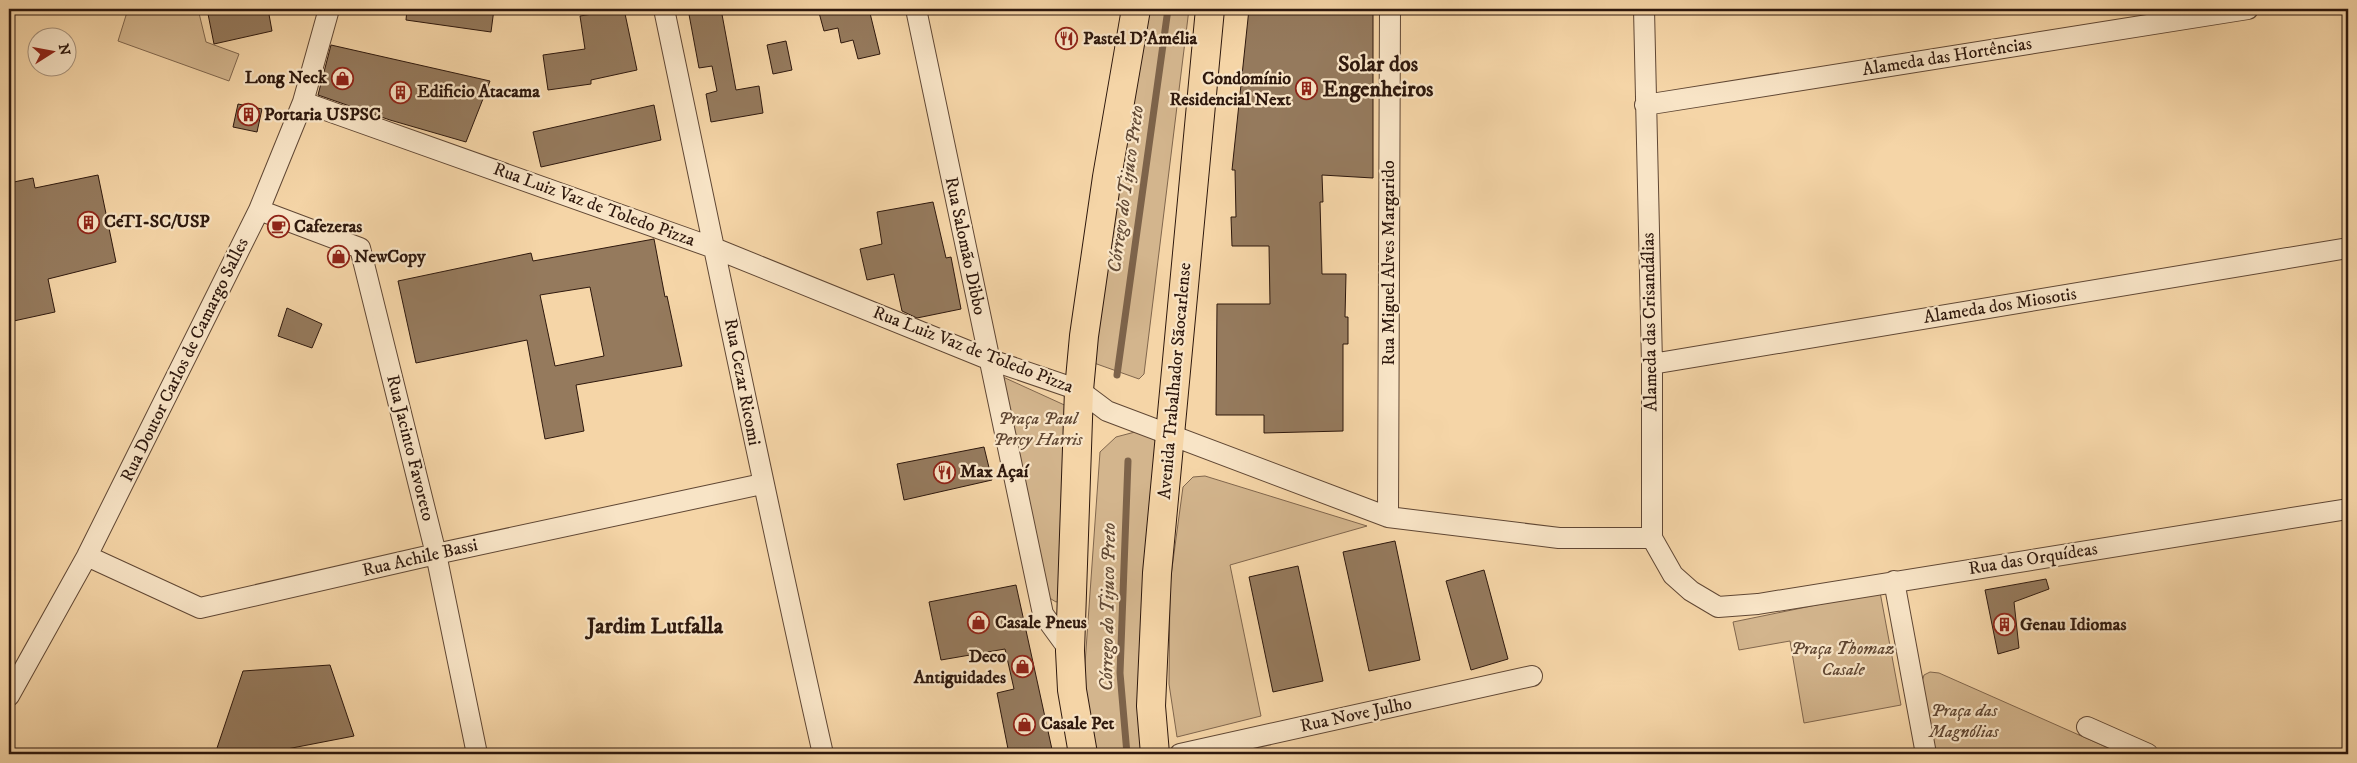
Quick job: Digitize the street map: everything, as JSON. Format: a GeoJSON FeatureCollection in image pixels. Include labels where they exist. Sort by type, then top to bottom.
{"type":"FeatureCollection","features":[{"type":"Feature","properties":{"kind":"main road"},"geometry":{"type":"LineString","coordinates":[[1083,754],[1072,690],[1070,651],[1078,390],[1091,276],[1136,9]]}},
{"type":"Feature","properties":{"kind":"main road","name":"Avenida Trabalhador Sãocarlense"},"geometry":{"type":"LineString","coordinates":[[1155,754],[1151,706],[1157,573],[1210,9]]}},
{"type":"Feature","properties":{"kind":"street","name":"Rua Doutor Carlos de Camargo Salles"},"geometry":{"type":"LineString","coordinates":[[9,696],[88,556],[259,210],[303,102],[328,9]]}},
{"type":"Feature","properties":{"kind":"street","name":"Rua Cezar Ricomi"},"geometry":{"type":"LineString","coordinates":[[664,9],[762,484],[822,754]]}},
{"type":"Feature","properties":{"kind":"street","name":"Rua Salomão Dibbo"},"geometry":{"type":"LineString","coordinates":[[916,9],[1043,614],[1070,651]]}},
{"type":"Feature","properties":{"kind":"street","name":"Rua Miguel Alves Margarido"},"geometry":{"type":"LineString","coordinates":[[1388,517],[1390,9]]}},
{"type":"Feature","properties":{"kind":"street","name":"Alameda das Crisandálias"},"geometry":{"type":"LineString","coordinates":[[1644,9],[1652,364],[1652,538],[1673,575],[1691,592],[1718,607]]}},
{"type":"Feature","properties":{"kind":"street","name":"Alameda das Hortências"},"geometry":{"type":"LineString","coordinates":[[1645,105],[2248,9]]}},
{"type":"Feature","properties":{"kind":"street","name":"Rua Luiz Vaz de Toledo Pizza"},"geometry":{"type":"LineString","coordinates":[[303,102],[714,248],[988,359],[1078,390],[1107,411],[1388,517],[1560,538],[1652,538]]}},
{"type":"Feature","properties":{"kind":"street","name":"Rua Jacinto Favoreto"},"geometry":{"type":"LineString","coordinates":[[259,210],[360,248],[436,554],[477,754]]}},
{"type":"Feature","properties":{"kind":"street","name":"Alameda dos Miosotis"},"geometry":{"type":"LineString","coordinates":[[1652,364],[2348,248]]}},
{"type":"Feature","properties":{"kind":"street","name":"Rua Achile Bassi"},"geometry":{"type":"LineString","coordinates":[[88,556],[200,608],[436,554],[762,484]]}},
{"type":"Feature","properties":{"kind":"street","name":"Rua das Orquídeas"},"geometry":{"type":"LineString","coordinates":[[1718,607],[1758,604],[2348,509]]}},
{"type":"Feature","properties":{"kind":"street"},"geometry":{"type":"LineString","coordinates":[[1894,581],[1926,754]]}},
{"type":"Feature","properties":{"kind":"street","name":"Rua Nove Julho"},"geometry":{"type":"LineString","coordinates":[[1180,754],[1532,676]]}},
{"type":"Feature","properties":{"kind":"street"},"geometry":{"type":"LineString","coordinates":[[2087,727],[2148,754]]}},
{"type":"Feature","properties":{"kind":"green space"},"geometry":{"type":"Polygon","coordinates":[[[128,9],[198,9],[206,42],[239,54],[229,81],[118,41],[128,9]]]}},
{"type":"Feature","properties":{"kind":"green space"},"geometry":{"type":"Polygon","coordinates":[[[1142,9],[1189,9],[1144,374],[1139,379],[1094,363],[1142,9]]]}},
{"type":"Feature","properties":{"kind":"green space","name":"Praça Paul Percy Harris"},"geometry":{"type":"Polygon","coordinates":[[[992,372],[1071,408],[1064,599],[1056,602],[1043,594],[992,372]]]}},
{"type":"Feature","properties":{"kind":"green space"},"geometry":{"type":"Polygon","coordinates":[[[1135,432],[1157,439],[1141,623],[1145,754],[1096,754],[1085,686],[1085,664],[1100,452],[1116,437],[1135,432]]]}},
{"type":"Feature","properties":{"kind":"green space"},"geometry":{"type":"Polygon","coordinates":[[[1205,476],[1367,526],[1230,565],[1261,716],[1177,737],[1169,684],[1170,583],[1183,487],[1193,477],[1205,476]]]}},
{"type":"Feature","properties":{"kind":"green space","name":"Praça Thomaz Casale"},"geometry":{"type":"Polygon","coordinates":[[[1880,592],[1901,705],[1804,723],[1790,641],[1739,650],[1733,622],[1880,592]]]}},
{"type":"Feature","properties":{"kind":"green space","name":"Praça das Magnólias"},"geometry":{"type":"Polygon","coordinates":[[[1930,672],[1939,673],[2122,754],[1935,754],[1922,682],[1924,675],[1930,672]]]}},
{"type":"Feature","properties":{"kind":"building"},"geometry":{"type":"Polygon","coordinates":[[[207,9],[268,9],[272,31],[214,44],[207,9]]]}},
{"type":"Feature","properties":{"kind":"building"},"geometry":{"type":"Polygon","coordinates":[[[407,9],[494,9],[491,32],[406,20],[407,9]]]}},
{"type":"Feature","properties":{"kind":"building"},"geometry":{"type":"Polygon","coordinates":[[[624,9],[637,70],[591,80],[591,84],[548,90],[543,55],[585,49],[580,16],[624,9]]]}},
{"type":"Feature","properties":{"kind":"building"},"geometry":{"type":"Polygon","coordinates":[[[688,9],[721,9],[736,90],[759,86],[763,113],[711,122],[706,94],[717,91],[712,66],[699,68],[688,9]]]}},
{"type":"Feature","properties":{"kind":"building"},"geometry":{"type":"Polygon","coordinates":[[[818,9],[869,9],[880,54],[858,59],[853,40],[841,43],[838,28],[824,31],[818,9]]]}},
{"type":"Feature","properties":{"kind":"building"},"geometry":{"type":"Polygon","coordinates":[[[1249,9],[1373,9],[1373,178],[1322,175],[1323,202],[1320,202],[1322,274],[1346,274],[1345,317],[1348,317],[1348,344],[1343,344],[1343,431],[1264,433],[1264,415],[1216,415],[1217,304],[1270,304],[1269,246],[1232,246],[1231,217],[1236,217],[1235,170],[1232,170],[1249,9]]]}},
{"type":"Feature","properties":{"kind":"building"},"geometry":{"type":"Polygon","coordinates":[[[786,41],[792,70],[773,74],[767,45],[786,41]]]}},
{"type":"Feature","properties":{"kind":"building","name":"Edificio Atacama"},"geometry":{"type":"Polygon","coordinates":[[[331,45],[490,81],[466,142],[390,120],[318,95],[331,45]]]}},
{"type":"Feature","properties":{"kind":"building","name":"Portaria USPSC"},"geometry":{"type":"Polygon","coordinates":[[[238,104],[262,109],[257,132],[233,127],[238,104]]]}},
{"type":"Feature","properties":{"kind":"building"},"geometry":{"type":"Polygon","coordinates":[[[654,105],[661,140],[541,167],[533,132],[654,105]]]}},
{"type":"Feature","properties":{"kind":"building"},"geometry":{"type":"Polygon","coordinates":[[[98,175],[116,262],[48,279],[55,312],[9,322],[9,183],[33,178],[35,188],[98,175]]]}},
{"type":"Feature","properties":{"kind":"building"},"geometry":{"type":"Polygon","coordinates":[[[933,202],[946,258],[951,257],[961,309],[917,318],[902,311],[894,274],[867,280],[860,249],[882,244],[877,212],[933,202]]]}},
{"type":"Feature","properties":{"kind":"building"},"geometry":{"type":"Polygon","coordinates":[[[654,239],[665,297],[667,296],[682,366],[576,385],[584,431],[545,439],[527,340],[416,363],[398,281],[531,253],[533,261],[654,239]],[[590,287],[540,295],[555,366],[604,356],[590,287]]]}},
{"type":"Feature","properties":{"kind":"building"},"geometry":{"type":"Polygon","coordinates":[[[287,308],[322,324],[312,348],[278,336],[287,308]]]}},
{"type":"Feature","properties":{"kind":"building","name":"Max Açaí"},"geometry":{"type":"Polygon","coordinates":[[[984,447],[992,480],[904,500],[897,464],[984,447]]]}},
{"type":"Feature","properties":{"kind":"building"},"geometry":{"type":"Polygon","coordinates":[[[1395,541],[1420,660],[1369,671],[1343,552],[1395,541]]]}},
{"type":"Feature","properties":{"kind":"building"},"geometry":{"type":"Polygon","coordinates":[[[1298,566],[1323,681],[1273,692],[1249,577],[1298,566]]]}},
{"type":"Feature","properties":{"kind":"building"},"geometry":{"type":"Polygon","coordinates":[[[1484,570],[1508,659],[1471,670],[1446,581],[1484,570]]]}},
{"type":"Feature","properties":{"kind":"building","name":"Genau Idiomas"},"geometry":{"type":"Polygon","coordinates":[[[2046,579],[2049,589],[2014,602],[2019,648],[1998,654],[1985,590],[2046,579]]]}},
{"type":"Feature","properties":{"kind":"building"},"geometry":{"type":"Polygon","coordinates":[[[1016,585],[1053,754],[1009,754],[997,693],[1014,689],[1005,649],[941,660],[929,602],[1016,585]]]}},
{"type":"Feature","properties":{"kind":"building"},"geometry":{"type":"Polygon","coordinates":[[[330,665],[354,736],[261,754],[215,754],[243,671],[330,665]]]}},
{"type":"Feature","properties":{"kind":"waterway","name":"Córrego do Tijuco Preto"},"geometry":{"type":"LineString","coordinates":[[1117,375],[1168,9]]}},
{"type":"Feature","properties":{"kind":"waterway","name":"Córrego do Tijuco Preto"},"geometry":{"type":"LineString","coordinates":[[1127,754],[1120,673],[1128,461]]}},
{"type":"Feature","properties":{"kind":"place","name":"Pastel D'Amélia"},"geometry":{"type":"Point","coordinates":[1067,39]}},
{"type":"Feature","properties":{"kind":"place","name":"Long Neck"},"geometry":{"type":"Point","coordinates":[343,78]}},
{"type":"Feature","properties":{"kind":"place","name":"Condomínio Residencial Next"},"geometry":{"type":"Point","coordinates":[1307,89]}},
{"type":"Feature","properties":{"kind":"place","name":"Edificio Atacama"},"geometry":{"type":"Point","coordinates":[401,92]}},
{"type":"Feature","properties":{"kind":"place","name":"Portaria USPSC"},"geometry":{"type":"Point","coordinates":[248,115]}},
{"type":"Feature","properties":{"kind":"place","name":"CeTI-SC/USP"},"geometry":{"type":"Point","coordinates":[88,222]}},
{"type":"Feature","properties":{"kind":"place","name":"Cafezeras"},"geometry":{"type":"Point","coordinates":[278,227]}},
{"type":"Feature","properties":{"kind":"place","name":"NewCopy"},"geometry":{"type":"Point","coordinates":[338,257]}},
{"type":"Feature","properties":{"kind":"place","name":"Max Açaí"},"geometry":{"type":"Point","coordinates":[944,472]}},
{"type":"Feature","properties":{"kind":"place","name":"Casale Pneus"},"geometry":{"type":"Point","coordinates":[979,623]}},
{"type":"Feature","properties":{"kind":"place","name":"Genau Idiomas"},"geometry":{"type":"Point","coordinates":[2004,625]}},
{"type":"Feature","properties":{"kind":"place","name":"Deco Antiguidades"},"geometry":{"type":"Point","coordinates":[1022,667]}},
{"type":"Feature","properties":{"kind":"place","name":"Casale Pet"},"geometry":{"type":"Point","coordinates":[1025,724]}},
{"type":"Feature","properties":{"kind":"district","name":"Solar dos Engenheiros"},"geometry":{"type":"Point","coordinates":[1378,76]}},
{"type":"Feature","properties":{"kind":"district","name":"Jardim Lutfalla"},"geometry":{"type":"Point","coordinates":[655,626]}}]}
